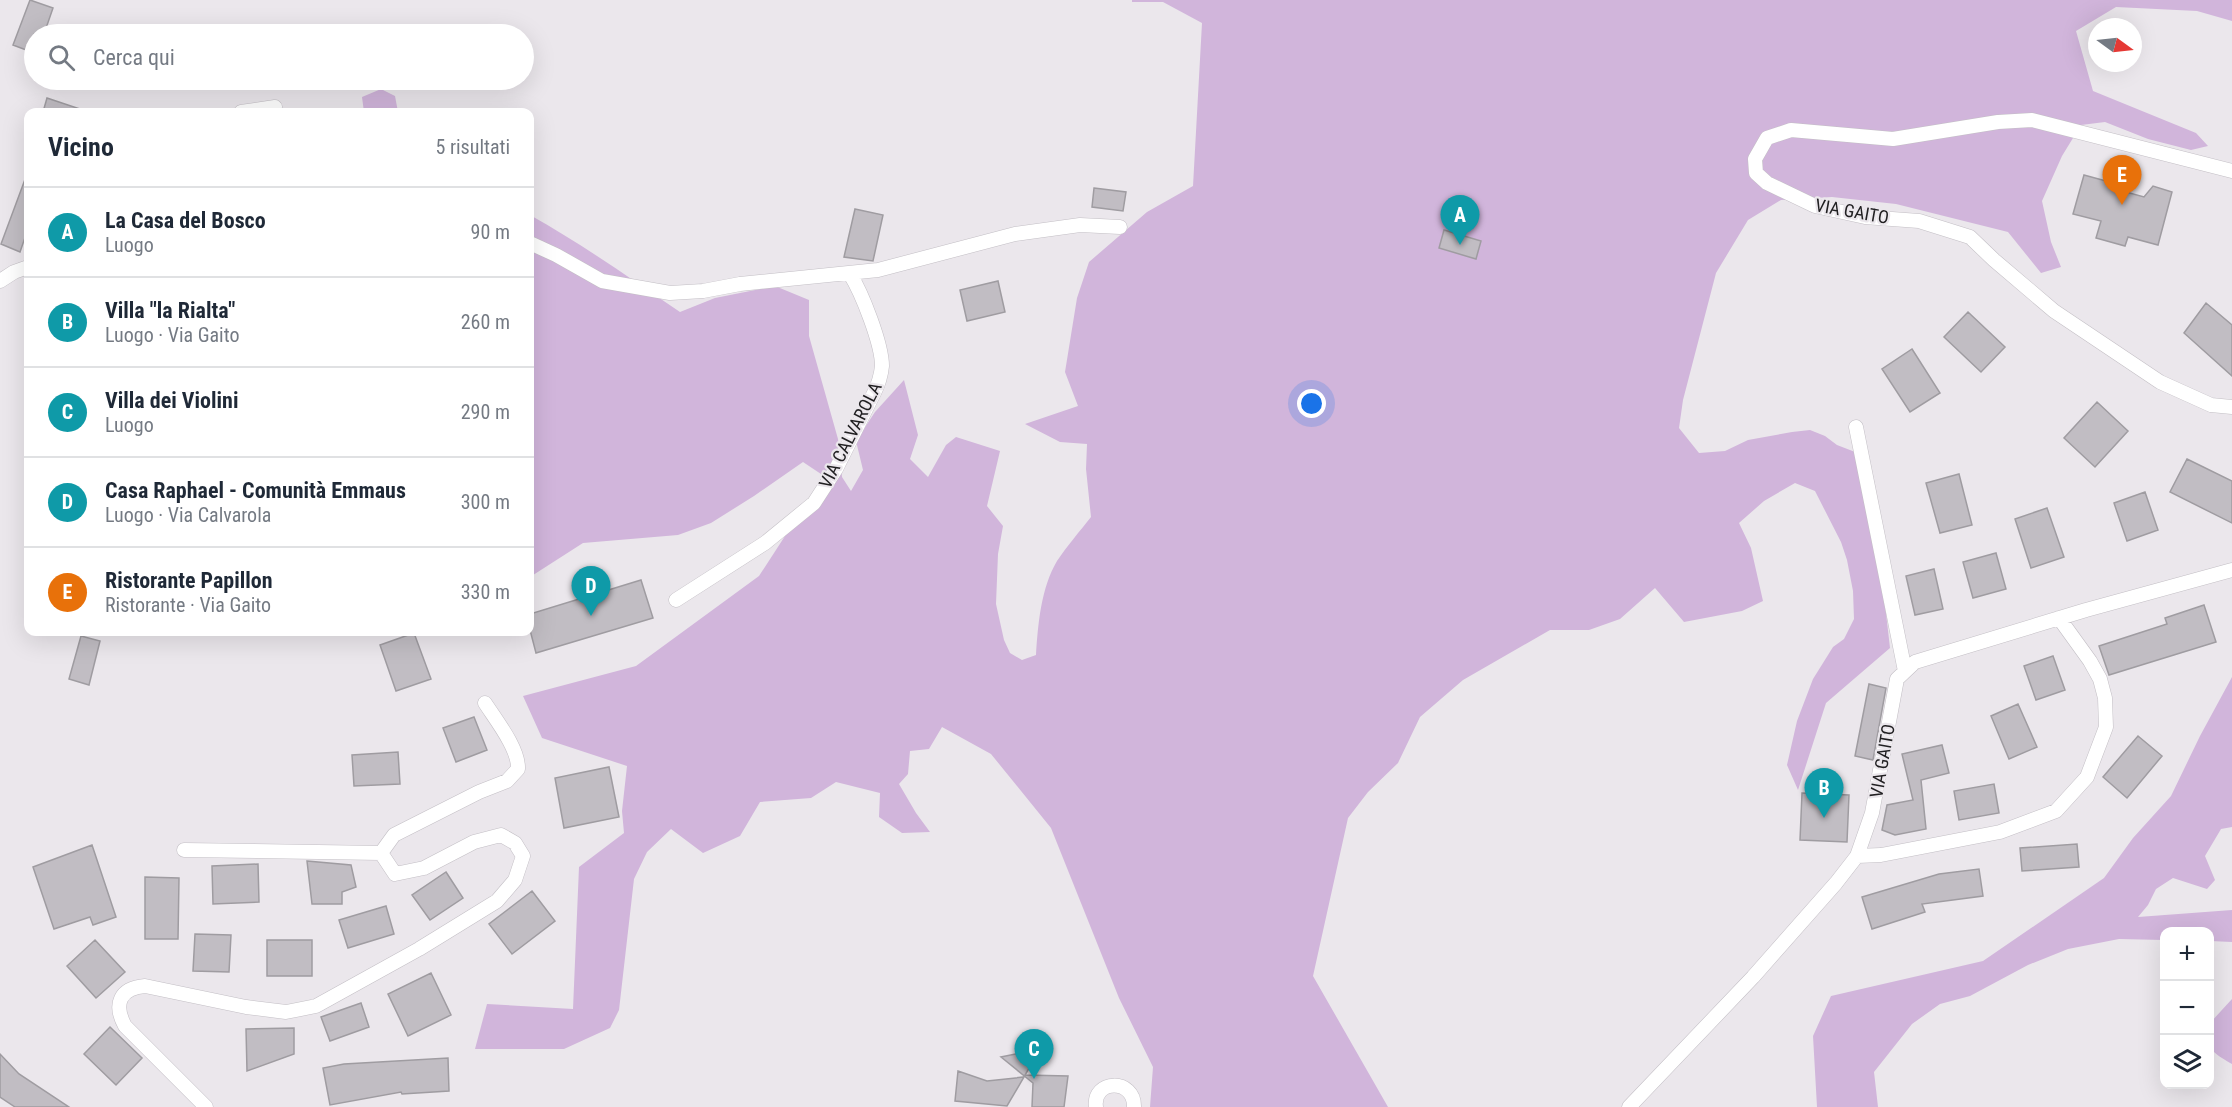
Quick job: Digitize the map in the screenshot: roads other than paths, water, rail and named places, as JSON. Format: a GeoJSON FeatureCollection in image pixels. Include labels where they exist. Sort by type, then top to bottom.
{"type":"FeatureCollection","features":[{"type":"Feature","properties":{"kind":"street"},"geometry":{"type":"LineString","coordinates":[[268,108],[275,107]]}},
{"type":"Feature","properties":{"kind":"street","name":"VIA GAITO"},"geometry":{"type":"LineString","coordinates":[[2232,171],[2032,120],[1998,122],[1893,139],[1791,130],[1767,138],[1755,159],[1756,173],[1767,183],[1815,206],[1865,217],[1919,221],[1970,237],[2054,311],[2160,382],[2211,405],[2232,407]]}},
{"type":"Feature","properties":{"kind":"street"},"geometry":{"type":"LineString","coordinates":[[534,245],[602,281],[670,293],[878,270],[1015,234],[1080,225],[1120,227]]}},
{"type":"Feature","properties":{"kind":"street"},"geometry":{"type":"LineString","coordinates":[[0,281],[24,268]]}},
{"type":"Feature","properties":{"kind":"street","name":"VIA CALVAROLA"},"geometry":{"type":"LineString","coordinates":[[676,600],[744,558],[788,525],[814,503],[836,469],[874,393],[882,367],[881,356],[867,310],[850,274]]}},
{"type":"Feature","properties":{"kind":"street"},"geometry":{"type":"LineString","coordinates":[[1856,427],[1905,671]]}},
{"type":"Feature","properties":{"kind":"street"},"geometry":{"type":"LineString","coordinates":[[1905,671],[1915,662],[2059,618],[2232,570]]}},
{"type":"Feature","properties":{"kind":"street"},"geometry":{"type":"LineString","coordinates":[[1857,856],[1881,855],[2000,832],[2056,811],[2087,777],[2106,727],[2105,698],[2100,679],[2090,661],[2059,618]]}},
{"type":"Feature","properties":{"kind":"street","name":"VIA GAITO"},"geometry":{"type":"LineString","coordinates":[[1629,1107],[1753,977],[1857,856],[1872,813],[1897,679],[1905,671]]}},
{"type":"Feature","properties":{"kind":"street"},"geometry":{"type":"LineString","coordinates":[[381,854],[394,835],[479,792],[507,781],[519,769],[519,762],[509,741],[485,703]]}},
{"type":"Feature","properties":{"kind":"street"},"geometry":{"type":"LineString","coordinates":[[206,1107],[125,1026],[118,1014],[119,1002],[125,993],[134,987],[145,986],[246,1007],[286,1012],[316,1006],[419,949],[497,901],[515,880],[523,856],[515,843],[501,836],[474,842],[424,868],[395,874],[381,854]]}},
{"type":"Feature","properties":{"kind":"street"},"geometry":{"type":"LineString","coordinates":[[184,850],[381,854]]}},
{"type":"Feature","properties":{"kind":"street"},"geometry":{"type":"LineString","coordinates":[[1096,1107],[1096,1095],[1100,1089],[1118,1086],[1127,1089],[1132,1094],[1134,1107]]}},
{"type":"Feature","properties":{"kind":"place","name":"Ristorante Papillon"},"geometry":{"type":"Point","coordinates":[2122,205]}},
{"type":"Feature","properties":{"kind":"place","name":"La Casa del Bosco"},"geometry":{"type":"Point","coordinates":[1460,245]}},
{"type":"Feature","properties":{"kind":"place","name":"Casa Raphael - Comunità Emmaus"},"geometry":{"type":"Point","coordinates":[591,616]}},
{"type":"Feature","properties":{"kind":"place","name":"Villa \"la Rialta\""},"geometry":{"type":"Point","coordinates":[1824,818]}},
{"type":"Feature","properties":{"kind":"place","name":"Villa dei Violini"},"geometry":{"type":"Point","coordinates":[1034,1079]}}]}
